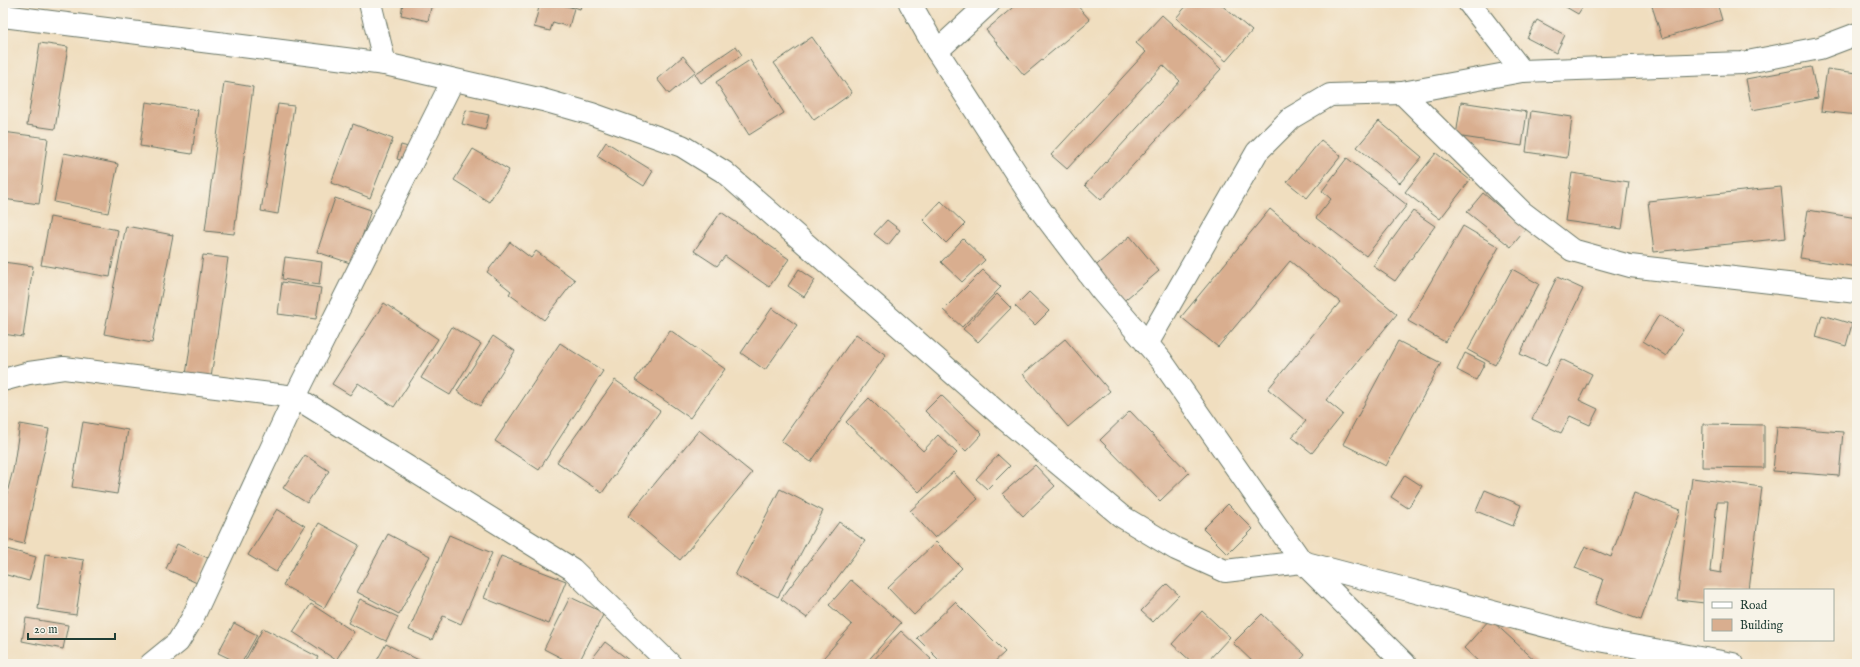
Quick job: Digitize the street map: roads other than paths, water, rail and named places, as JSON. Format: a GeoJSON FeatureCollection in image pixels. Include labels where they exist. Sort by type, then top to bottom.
{"type":"FeatureCollection","features":[{"type":"Feature","properties":{"kind":"street"},"geometry":{"type":"LineString","coordinates":[[370,3],[385,64]]}},
{"type":"Feature","properties":{"kind":"street"},"geometry":{"type":"LineString","coordinates":[[910,3],[937,51],[1036,204],[1101,290],[1160,360],[1302,562],[1405,664]]}},
{"type":"Feature","properties":{"kind":"street"},"geometry":{"type":"LineString","coordinates":[[937,51],[989,3]]}},
{"type":"Feature","properties":{"kind":"street"},"geometry":{"type":"LineString","coordinates":[[1470,3],[1522,71]]}},
{"type":"Feature","properties":{"kind":"street"},"geometry":{"type":"LineString","coordinates":[[3,16],[385,64],[550,102],[592,114],[682,146],[724,172],[1006,420],[1121,516],[1176,549],[1225,571],[1302,562],[1599,640],[1733,664]]}},
{"type":"Feature","properties":{"kind":"street"},"geometry":{"type":"LineString","coordinates":[[1147,344],[1257,152],[1291,118],[1330,95],[1402,94],[1522,71],[1742,63],[1820,48],[1857,34]]}},
{"type":"Feature","properties":{"kind":"street"},"geometry":{"type":"LineString","coordinates":[[151,664],[178,642],[195,612],[295,397],[453,80]]}},
{"type":"Feature","properties":{"kind":"street"},"geometry":{"type":"LineString","coordinates":[[1402,94],[1522,212],[1572,250],[1630,266],[1857,292]]}},
{"type":"Feature","properties":{"kind":"street"},"geometry":{"type":"LineString","coordinates":[[3,380],[29,373],[64,368],[295,397],[572,569],[670,664]]}},
{"type":"Feature","properties":{"kind":"street"},"geometry":{"type":"LineString","coordinates":[[176,664],[178,642]]}}]}
